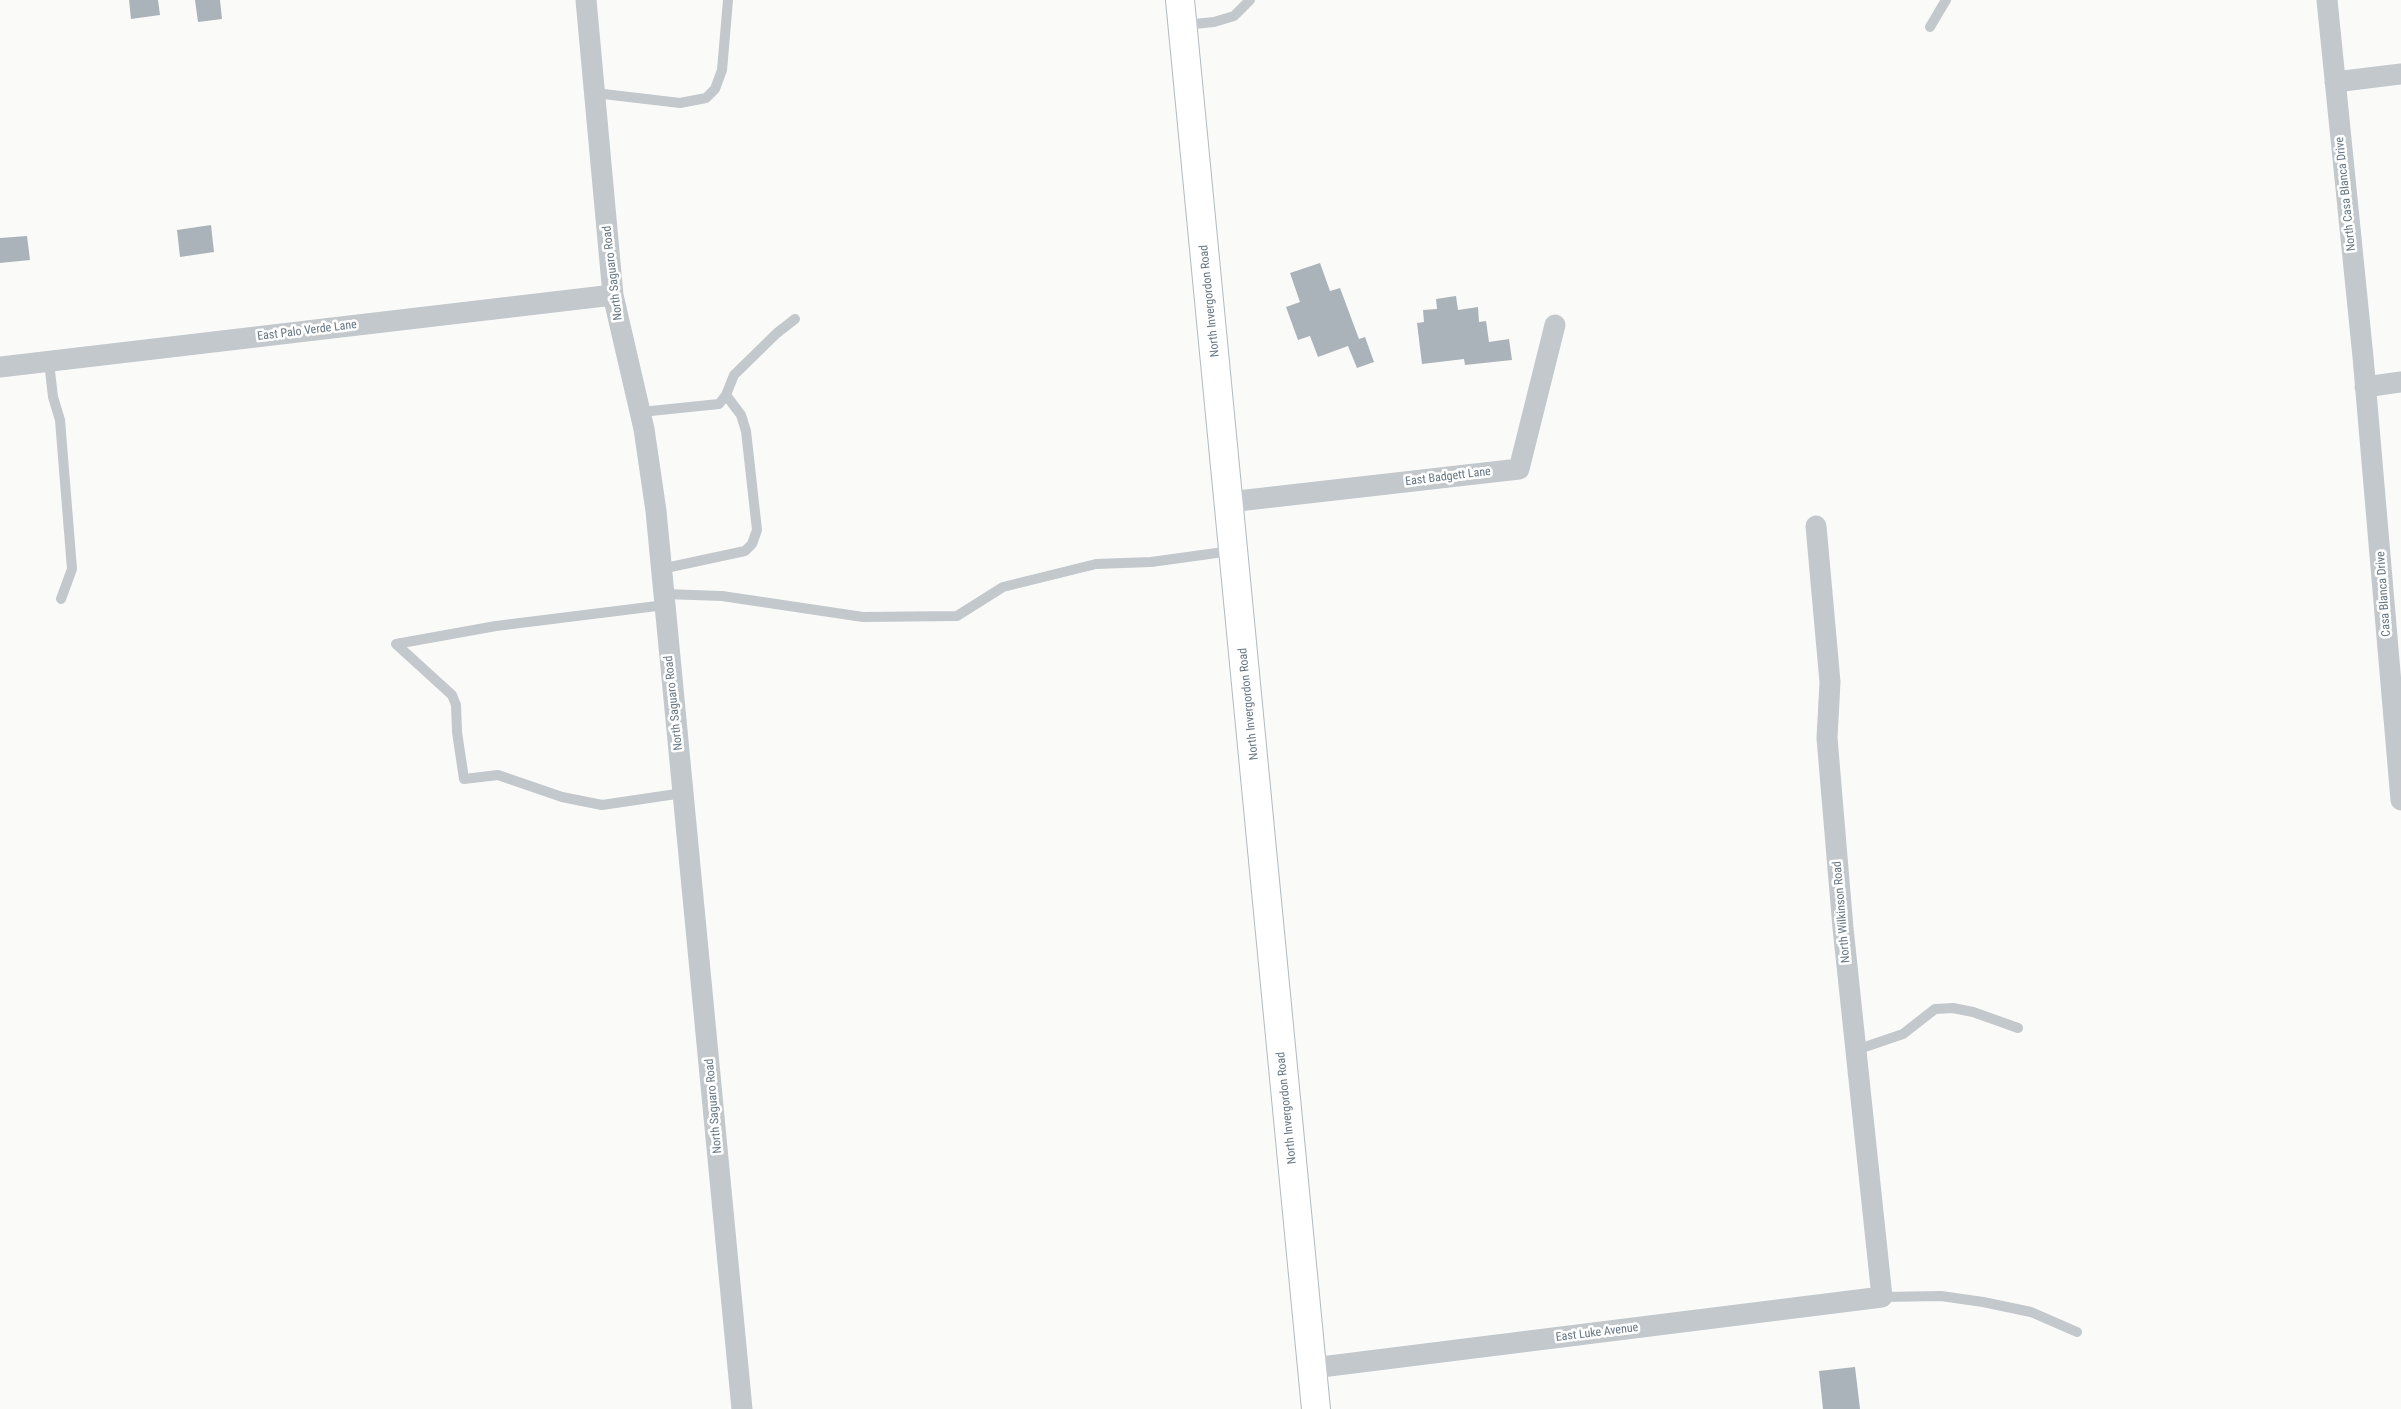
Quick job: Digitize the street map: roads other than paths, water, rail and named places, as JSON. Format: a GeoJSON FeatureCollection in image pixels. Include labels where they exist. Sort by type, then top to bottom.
{"type":"FeatureCollection","features":[{"type":"Feature","properties":{"kind":"street","name":"North Saguaro Road"},"geometry":{"type":"LineString","coordinates":[[586,0],[613,295],[641,412],[651,469],[742,1409]]}},
{"type":"Feature","properties":{"kind":"street","name":"North Casa Blanca Drive"},"geometry":{"type":"LineString","coordinates":[[2327,0],[2365,387]]}},
{"type":"Feature","properties":{"kind":"street","name":"North Invergordon Road"},"geometry":{"type":"LineString","coordinates":[[1182,12],[1316,1409]]}},
{"type":"Feature","properties":{"kind":"street"},"geometry":{"type":"LineString","coordinates":[[2335,82],[2401,74]]}},
{"type":"Feature","properties":{"kind":"street","name":"East Palo Verde Lane"},"geometry":{"type":"LineString","coordinates":[[0,367],[613,295]]}},
{"type":"Feature","properties":{"kind":"street","name":"East Badgett Lane"},"geometry":{"type":"LineString","coordinates":[[1229,502],[1519,469],[1555,325]]}},
{"type":"Feature","properties":{"kind":"street"},"geometry":{"type":"LineString","coordinates":[[2365,387],[2401,382]]}},
{"type":"Feature","properties":{"kind":"street","name":"Casa Blanca Drive"},"geometry":{"type":"LineString","coordinates":[[2365,387],[2401,800]]}},
{"type":"Feature","properties":{"kind":"street","name":"North Wilkinson Road"},"geometry":{"type":"LineString","coordinates":[[1816,526],[1830,682],[1827,738],[1843,928],[1882,1297]]}},
{"type":"Feature","properties":{"kind":"street","name":"East Luke Avenue"},"geometry":{"type":"LineString","coordinates":[[1312,1368],[1882,1297]]}},
{"type":"Feature","properties":{"kind":"lane"},"geometry":{"type":"LineString","coordinates":[[594,93],[680,103],[706,98],[714,89],[722,70],[728,0]]}},
{"type":"Feature","properties":{"kind":"lane"},"geometry":{"type":"LineString","coordinates":[[1182,12],[1214,22],[1234,16],[1250,0]]}},
{"type":"Feature","properties":{"kind":"lane"},"geometry":{"type":"LineString","coordinates":[[1930,27],[1946,0]]}},
{"type":"Feature","properties":{"kind":"lane"},"geometry":{"type":"LineString","coordinates":[[641,412],[719,404],[726,395],[734,375],[777,333],[796,319]]}},
{"type":"Feature","properties":{"kind":"lane"},"geometry":{"type":"LineString","coordinates":[[49,362],[54,397],[60,420],[72,569],[62,599]]}},
{"type":"Feature","properties":{"kind":"lane"},"geometry":{"type":"LineString","coordinates":[[662,569],[745,551],[752,544],[757,530],[746,432],[741,415],[726,395]]}},
{"type":"Feature","properties":{"kind":"lane"},"geometry":{"type":"LineString","coordinates":[[683,793],[602,805],[562,797],[498,775],[464,779],[457,732],[456,705],[452,695],[396,644],[496,626],[664,600],[722,596],[863,617],[957,616],[1003,587],[1096,564],[1151,562],[1234,550]]}},
{"type":"Feature","properties":{"kind":"lane"},"geometry":{"type":"LineString","coordinates":[[1856,1050],[1903,1034],[1935,1009],[1953,1008],[1973,1012],[2018,1028]]}},
{"type":"Feature","properties":{"kind":"lane"},"geometry":{"type":"LineString","coordinates":[[1882,1297],[1941,1296],[1983,1302],[2031,1312],[2077,1332]]}}]}
